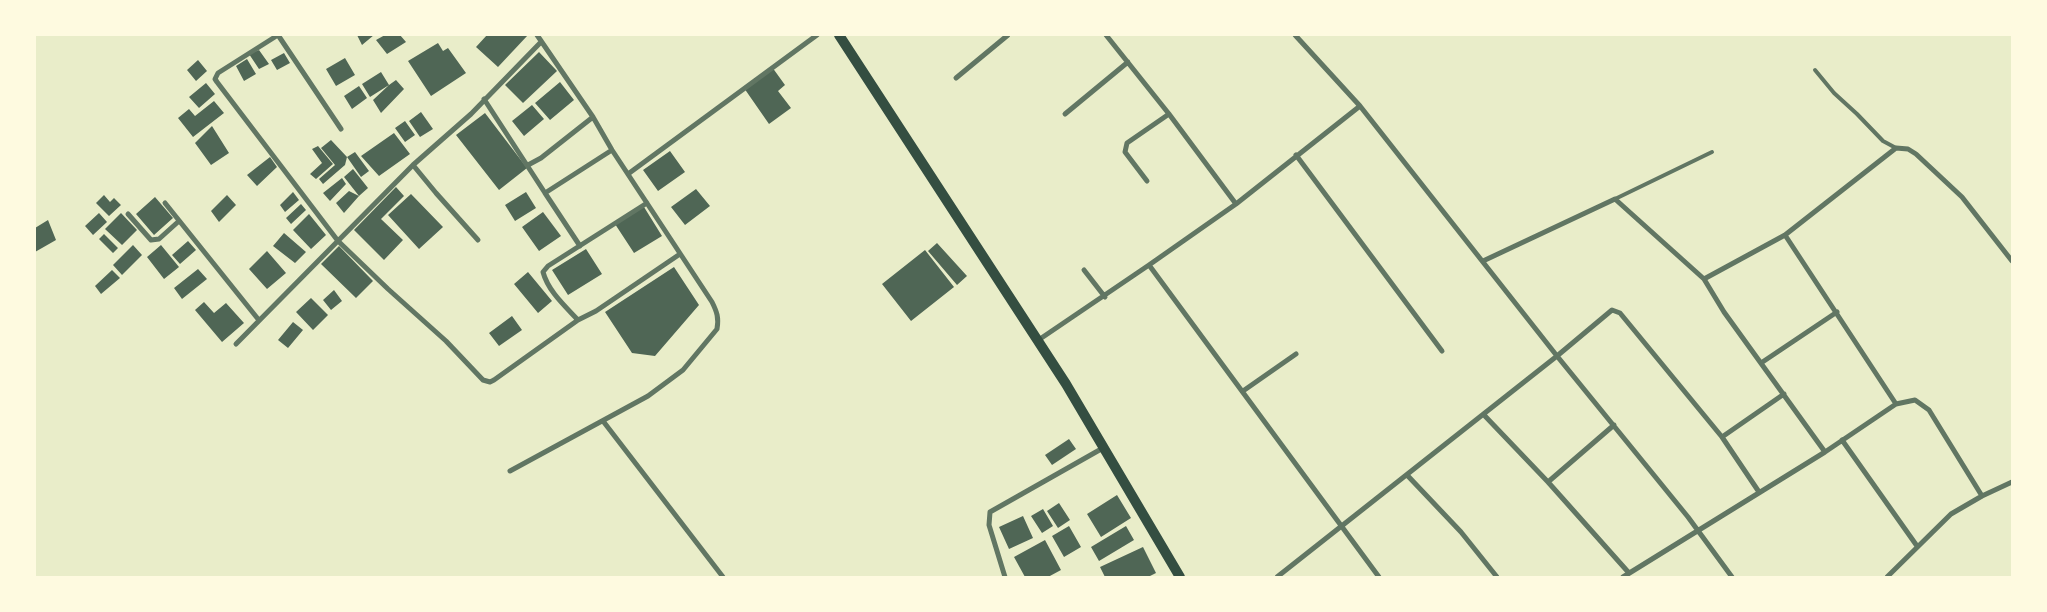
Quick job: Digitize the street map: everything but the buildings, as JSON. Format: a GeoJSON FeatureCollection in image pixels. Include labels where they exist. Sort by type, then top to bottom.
{"type":"FeatureCollection","features":[{"type":"Feature","properties":{"kind":"main road"},"geometry":{"type":"LineString","coordinates":[[839,35],[1066,384],[1180,577]]}},
{"type":"Feature","properties":{"kind":"street"},"geometry":{"type":"LineString","coordinates":[[342,129],[278,35],[218,73],[215,79],[338,241],[486,381],[494,380],[578,320],[596,311],[680,254]]}},
{"type":"Feature","properties":{"kind":"street"},"geometry":{"type":"LineString","coordinates":[[510,471],[648,396],[682,370],[717,329],[718,313],[612,150],[593,117],[536,35]]}},
{"type":"Feature","properties":{"kind":"street"},"geometry":{"type":"LineString","coordinates":[[628,174],[817,35]]}},
{"type":"Feature","properties":{"kind":"street"},"geometry":{"type":"LineString","coordinates":[[956,78],[1008,35]]}},
{"type":"Feature","properties":{"kind":"street"},"geometry":{"type":"LineString","coordinates":[[1106,35],[1169,114],[1236,204]]}},
{"type":"Feature","properties":{"kind":"street"},"geometry":{"type":"LineString","coordinates":[[1295,35],[1360,106],[1557,356],[1688,517],[1732,577]]}},
{"type":"Feature","properties":{"kind":"street"},"geometry":{"type":"LineString","coordinates":[[236,344],[258,319],[413,165],[471,114],[541,42]]}},
{"type":"Feature","properties":{"kind":"street"},"geometry":{"type":"LineString","coordinates":[[1065,114],[1128,62]]}},
{"type":"Feature","properties":{"kind":"street"},"geometry":{"type":"LineString","coordinates":[[484,99],[580,246]]}},
{"type":"Feature","properties":{"kind":"street"},"geometry":{"type":"LineString","coordinates":[[1037,341],[1105,297],[1236,204],[1360,106]]}},
{"type":"Feature","properties":{"kind":"street"},"geometry":{"type":"LineString","coordinates":[[1148,181],[1125,152],[1125,147],[1127,143],[1169,114]]}},
{"type":"Feature","properties":{"kind":"street"},"geometry":{"type":"LineString","coordinates":[[528,165],[541,158],[593,117]]}},
{"type":"Feature","properties":{"kind":"street"},"geometry":{"type":"LineString","coordinates":[[1704,280],[1784,235],[1896,148],[1908,149],[1916,154],[1962,197],[2012,261]]}},
{"type":"Feature","properties":{"kind":"street"},"geometry":{"type":"LineString","coordinates":[[545,193],[612,150]]}},
{"type":"Feature","properties":{"kind":"street"},"geometry":{"type":"LineString","coordinates":[[1296,155],[1442,351]]}},
{"type":"Feature","properties":{"kind":"street"},"geometry":{"type":"LineString","coordinates":[[413,165],[478,240]]}},
{"type":"Feature","properties":{"kind":"street"},"geometry":{"type":"LineString","coordinates":[[1483,260],[1615,199],[1704,280],[1710,293],[1825,452]]}},
{"type":"Feature","properties":{"kind":"street"},"geometry":{"type":"LineString","coordinates":[[165,203],[258,319]]}},
{"type":"Feature","properties":{"kind":"street"},"geometry":{"type":"LineString","coordinates":[[578,320],[562,304],[546,281],[543,272],[552,263],[647,203]]}},
{"type":"Feature","properties":{"kind":"street"},"geometry":{"type":"LineString","coordinates":[[128,214],[151,240],[158,239],[179,221]]}},
{"type":"Feature","properties":{"kind":"street"},"geometry":{"type":"LineString","coordinates":[[1784,235],[1837,312],[1896,404]]}},
{"type":"Feature","properties":{"kind":"street"},"geometry":{"type":"LineString","coordinates":[[1149,265],[1243,391],[1341,528],[1379,577]]}},
{"type":"Feature","properties":{"kind":"street"},"geometry":{"type":"LineString","coordinates":[[1084,270],[1105,297]]}},
{"type":"Feature","properties":{"kind":"street"},"geometry":{"type":"LineString","coordinates":[[1277,577],[1484,415],[1609,311],[1614,310],[1620,313],[1722,437],[1759,492]]}},
{"type":"Feature","properties":{"kind":"street"},"geometry":{"type":"LineString","coordinates":[[1761,363],[1837,312]]}},
{"type":"Feature","properties":{"kind":"street"},"geometry":{"type":"LineString","coordinates":[[1243,391],[1296,354]]}},
{"type":"Feature","properties":{"kind":"street"},"geometry":{"type":"LineString","coordinates":[[1722,437],[1784,394]]}},
{"type":"Feature","properties":{"kind":"street"},"geometry":{"type":"LineString","coordinates":[[1623,577],[1825,452],[1896,404],[1915,400],[1929,410],[1982,496]]}},
{"type":"Feature","properties":{"kind":"street"},"geometry":{"type":"LineString","coordinates":[[1484,415],[1548,482],[1629,573]]}},
{"type":"Feature","properties":{"kind":"street"},"geometry":{"type":"LineString","coordinates":[[603,421],[723,577]]}},
{"type":"Feature","properties":{"kind":"street"},"geometry":{"type":"LineString","coordinates":[[1548,482],[1614,425]]}},
{"type":"Feature","properties":{"kind":"street"},"geometry":{"type":"LineString","coordinates":[[1842,440],[1917,546]]}},
{"type":"Feature","properties":{"kind":"street"},"geometry":{"type":"LineString","coordinates":[[1005,577],[988,524],[990,512],[1103,448]]}},
{"type":"Feature","properties":{"kind":"street"},"geometry":{"type":"LineString","coordinates":[[1407,475],[1461,532],[1497,577]]}},
{"type":"Feature","properties":{"kind":"street"},"geometry":{"type":"LineString","coordinates":[[1887,577],[1951,514],[1982,496],[2012,482]]}},
{"type":"Feature","properties":{"kind":"lane"},"geometry":{"type":"LineString","coordinates":[[1815,70],[1834,93],[1883,141],[1896,148]]}},
{"type":"Feature","properties":{"kind":"lane"},"geometry":{"type":"LineString","coordinates":[[1615,199],[1712,152]]}}]}
